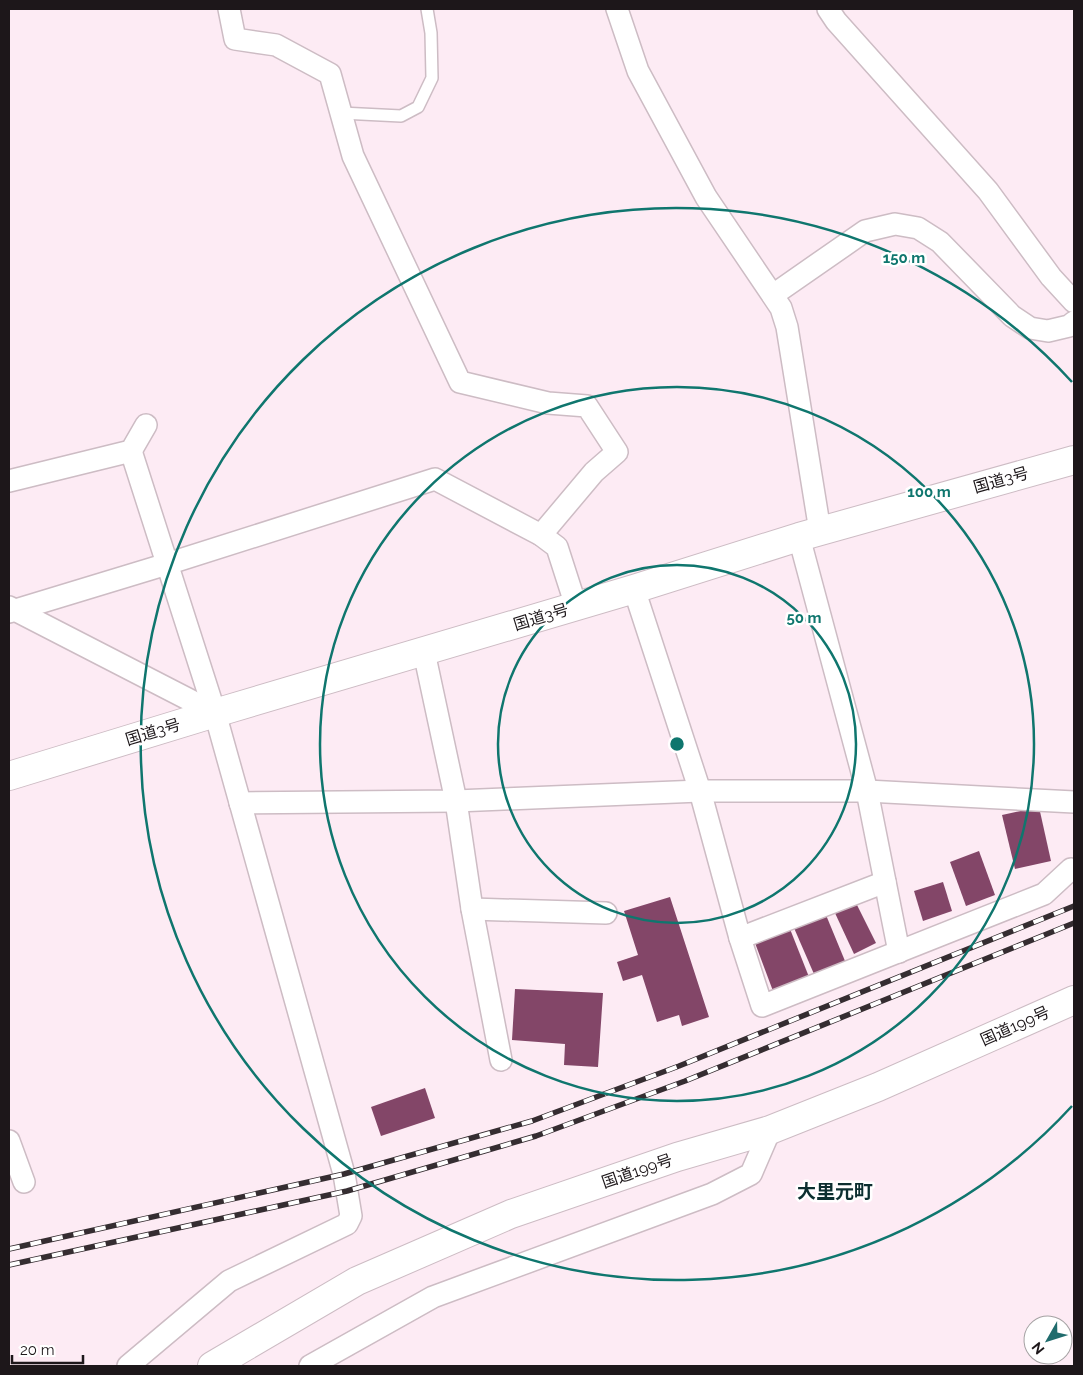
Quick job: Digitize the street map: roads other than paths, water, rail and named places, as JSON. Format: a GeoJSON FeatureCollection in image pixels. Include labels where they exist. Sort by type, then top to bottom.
{"type":"FeatureCollection","features":[{"type":"Feature","properties":{"kind":"highway","name":"国道3号"},"geometry":{"type":"LineString","coordinates":[[9,776],[215,713],[634,590],[810,534],[1074,460]]}},
{"type":"Feature","properties":{"kind":"highway","name":"国道199号"},"geometry":{"type":"LineString","coordinates":[[212,1366],[357,1280],[511,1214],[677,1157],[770,1130],[878,1088],[1074,1000]]}},
{"type":"Feature","properties":{"kind":"street"},"geometry":{"type":"LineString","coordinates":[[229,9],[236,39],[276,45],[330,74],[353,156],[460,382],[548,402],[587,406],[617,452],[594,472],[541,535]]}},
{"type":"Feature","properties":{"kind":"street"},"geometry":{"type":"LineString","coordinates":[[617,9],[638,71],[702,189],[781,308],[787,327],[810,534],[899,952]]}},
{"type":"Feature","properties":{"kind":"street"},"geometry":{"type":"LineString","coordinates":[[828,9],[836,21],[988,191],[1051,277],[1074,302]]}},
{"type":"Feature","properties":{"kind":"street"},"geometry":{"type":"LineString","coordinates":[[773,295],[866,231],[894,224],[918,228],[940,242],[1012,316],[1030,328],[1048,331],[1069,326],[1074,322]]}},
{"type":"Feature","properties":{"kind":"street"},"geometry":{"type":"LineString","coordinates":[[9,481],[131,451],[146,426]]}},
{"type":"Feature","properties":{"kind":"street"},"geometry":{"type":"LineString","coordinates":[[128,1366],[229,1282],[346,1224],[351,1216],[344,1174],[215,713],[131,451]]}},
{"type":"Feature","properties":{"kind":"street"},"geometry":{"type":"LineString","coordinates":[[11,609],[166,564],[435,479],[541,535],[557,547],[576,606]]}},
{"type":"Feature","properties":{"kind":"street"},"geometry":{"type":"LineString","coordinates":[[634,590],[700,791],[740,938],[762,1006],[1044,894],[1071,869]]}},
{"type":"Feature","properties":{"kind":"street"},"geometry":{"type":"LineString","coordinates":[[11,609],[215,713]]}},
{"type":"Feature","properties":{"kind":"street"},"geometry":{"type":"LineString","coordinates":[[424,652],[456,801],[472,909],[501,1060]]}},
{"type":"Feature","properties":{"kind":"street"},"geometry":{"type":"LineString","coordinates":[[240,803],[456,801],[700,791],[866,791],[1074,802]]}},
{"type":"Feature","properties":{"kind":"street"},"geometry":{"type":"LineString","coordinates":[[740,938],[885,882]]}},
{"type":"Feature","properties":{"kind":"street"},"geometry":{"type":"LineString","coordinates":[[472,909],[606,913]]}},
{"type":"Feature","properties":{"kind":"street"},"geometry":{"type":"LineString","coordinates":[[310,1366],[433,1297],[712,1194],[751,1174],[770,1130]]}},
{"type":"Feature","properties":{"kind":"street"},"geometry":{"type":"LineString","coordinates":[[9,1141],[24,1182]]}},
{"type":"Feature","properties":{"kind":"lane"},"geometry":{"type":"LineString","coordinates":[[341,113],[401,116],[418,107],[432,78],[431,33],[426,9]]}},
{"type":"Feature","properties":{"kind":"railway"},"geometry":{"type":"LineString","coordinates":[[9,1249],[344,1174],[532,1121],[679,1066],[1074,906]]}},
{"type":"Feature","properties":{"kind":"railway"},"geometry":{"type":"LineString","coordinates":[[9,1265],[347,1191],[536,1136],[685,1081],[1074,923]]}},
{"type":"Feature","properties":{"kind":"district","name":"大里元町"},"geometry":{"type":"Point","coordinates":[835,1191]}}]}
